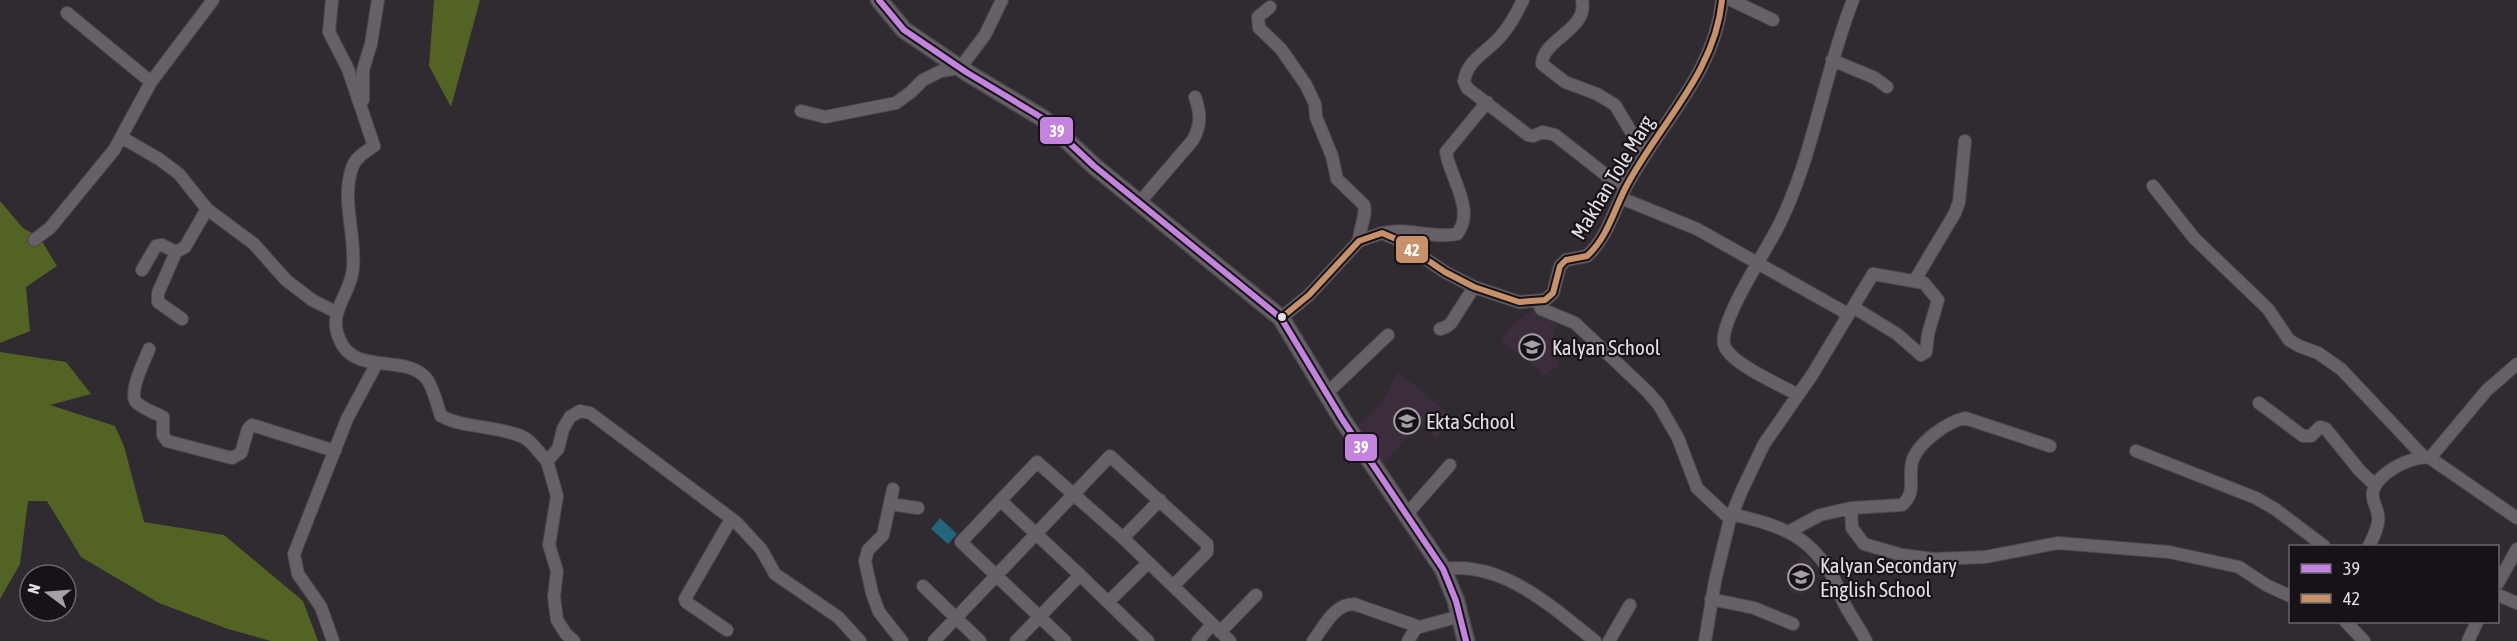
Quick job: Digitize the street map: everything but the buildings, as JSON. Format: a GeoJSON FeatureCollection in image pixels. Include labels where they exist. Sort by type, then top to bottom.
{"type":"FeatureCollection","features":[{"type":"Feature","properties":{"kind":"main road"},"geometry":{"type":"LineString","coordinates":[[879,0],[904,30],[960,69],[1044,119],[1094,166],[1281,318],[1327,393],[1443,569],[1460,616],[1466,641]]}},
{"type":"Feature","properties":{"kind":"street"},"geometry":{"type":"LineString","coordinates":[[34,240],[50,228],[114,150],[151,82],[213,0]]}},
{"type":"Feature","properties":{"kind":"street"},"geometry":{"type":"LineString","coordinates":[[332,0],[329,32],[348,69],[374,146],[360,156],[351,170],[348,191],[353,270],[336,312],[338,333],[344,347],[352,356],[415,370],[427,378],[441,416],[455,423],[492,428],[525,438],[547,461],[557,496],[549,545],[557,571],[554,597],[557,620],[566,634],[574,641]]}},
{"type":"Feature","properties":{"kind":"street"},"geometry":{"type":"LineString","coordinates":[[363,110],[363,70],[375,27],[378,0]]}},
{"type":"Feature","properties":{"kind":"street"},"geometry":{"type":"LineString","coordinates":[[801,111],[825,117],[896,103],[911,93],[923,80],[941,71],[960,69],[984,36],[1002,0]]}},
{"type":"Feature","properties":{"kind":"street"},"geometry":{"type":"LineString","coordinates":[[1523,0],[1506,30],[1470,64],[1464,81],[1467,88],[1528,135],[1533,136],[1543,132],[1555,135],[1623,192],[1696,229],[1757,265],[1850,310],[1897,334],[1921,354],[1926,352],[1928,334],[1938,300],[1924,283],[1873,274],[1850,310],[1798,395],[1764,444],[1731,517],[1710,599],[1705,641]]}},
{"type":"Feature","properties":{"kind":"street"},"geometry":{"type":"LineString","coordinates":[[1582,0],[1582,13],[1578,22],[1546,52],[1542,64],[1565,82],[1597,94],[1615,105],[1636,140],[1647,150]]}},
{"type":"Feature","properties":{"kind":"street","name":"Makhan Tole Marg"},"geometry":{"type":"LineString","coordinates":[[1538,302],[1545,300],[1552,293],[1560,266],[1566,260],[1587,256],[1595,250],[1606,232],[1623,192],[1647,150],[1693,84],[1711,50],[1720,24],[1722,0]]}},
{"type":"Feature","properties":{"kind":"street"},"geometry":{"type":"LineString","coordinates":[[1731,0],[1773,20]]}},
{"type":"Feature","properties":{"kind":"street"},"geometry":{"type":"LineString","coordinates":[[1798,395],[1742,364],[1731,355],[1724,344],[1727,324],[1796,188],[1832,60],[1853,0]]}},
{"type":"Feature","properties":{"kind":"street"},"geometry":{"type":"LineString","coordinates":[[1270,7],[1258,17],[1259,28],[1281,49],[1306,85],[1315,104],[1316,117],[1332,156],[1337,179],[1364,205],[1366,210],[1359,228],[1359,241]]}},
{"type":"Feature","properties":{"kind":"street"},"geometry":{"type":"LineString","coordinates":[[67,13],[151,82]]}},
{"type":"Feature","properties":{"kind":"street"},"geometry":{"type":"LineString","coordinates":[[1832,60],[1875,78],[1887,87]]}},
{"type":"Feature","properties":{"kind":"street"},"geometry":{"type":"LineString","coordinates":[[1139,203],[1193,140],[1199,128],[1195,97]]}},
{"type":"Feature","properties":{"kind":"street"},"geometry":{"type":"LineString","coordinates":[[1281,318],[1309,295],[1359,241],[1396,230],[1442,237],[1457,234],[1465,220],[1457,183],[1446,152],[1487,102]]}},
{"type":"Feature","properties":{"kind":"street"},"geometry":{"type":"LineString","coordinates":[[121,137],[159,159],[179,174],[207,209],[254,244],[286,280],[312,300],[336,312]]}},
{"type":"Feature","properties":{"kind":"street"},"geometry":{"type":"LineString","coordinates":[[1915,280],[1955,213],[1959,202],[1965,141]]}},
{"type":"Feature","properties":{"kind":"street"},"geometry":{"type":"LineString","coordinates":[[2153,186],[2194,238],[2268,309],[2289,340],[2319,353],[2341,369],[2427,457],[2517,518]]}},
{"type":"Feature","properties":{"kind":"street"},"geometry":{"type":"LineString","coordinates":[[182,320],[158,302],[158,293],[176,252],[185,247],[207,209]]}},
{"type":"Feature","properties":{"kind":"street"},"geometry":{"type":"LineString","coordinates":[[1382,233],[1396,239],[1445,272],[1474,287],[1520,302],[1538,302],[1541,309],[1575,323],[1659,405],[1678,438],[1697,488],[1731,517],[1790,531],[1822,560],[1835,580],[1843,603],[1866,641]]}},
{"type":"Feature","properties":{"kind":"street"},"geometry":{"type":"LineString","coordinates":[[142,270],[156,246],[162,245],[176,252]]}},
{"type":"Feature","properties":{"kind":"street"},"geometry":{"type":"LineString","coordinates":[[1440,329],[1451,323],[1474,287]]}},
{"type":"Feature","properties":{"kind":"street"},"geometry":{"type":"LineString","coordinates":[[1327,393],[1388,335]]}},
{"type":"Feature","properties":{"kind":"street"},"geometry":{"type":"LineString","coordinates":[[149,349],[134,388],[133,397],[136,402],[163,417],[163,435],[167,441],[232,458],[241,453],[248,429],[252,425],[335,451]]}},
{"type":"Feature","properties":{"kind":"street"},"geometry":{"type":"LineString","coordinates":[[333,641],[321,607],[298,574],[294,554],[347,419],[376,363]]}},
{"type":"Feature","properties":{"kind":"street"},"geometry":{"type":"LineString","coordinates":[[2369,545],[2379,516],[2373,499],[2375,485],[2382,476],[2404,462],[2427,457],[2487,390],[2517,364]]}},
{"type":"Feature","properties":{"kind":"street"},"geometry":{"type":"LineString","coordinates":[[2259,403],[2303,436],[2311,436],[2320,427],[2326,429],[2360,471],[2375,485]]}},
{"type":"Feature","properties":{"kind":"street"},"geometry":{"type":"LineString","coordinates":[[547,461],[558,448],[563,429],[570,417],[580,411],[590,413],[731,519],[761,549],[775,574],[838,617],[860,641]]}},
{"type":"Feature","properties":{"kind":"street"},"geometry":{"type":"LineString","coordinates":[[1790,531],[1820,515],[1851,508],[1895,507],[1908,500],[1911,494],[1911,465],[1914,456],[1930,438],[1954,420],[1965,418],[2050,446]]}},
{"type":"Feature","properties":{"kind":"street"},"geometry":{"type":"LineString","coordinates":[[2136,451],[2256,498],[2275,509],[2323,545]]}},
{"type":"Feature","properties":{"kind":"street"},"geometry":{"type":"LineString","coordinates":[[934,641],[1110,456],[1208,547],[1207,552],[1173,586]]}},
{"type":"Feature","properties":{"kind":"street"},"geometry":{"type":"LineString","coordinates":[[1065,641],[961,542],[1037,462],[1123,538],[1221,632]]}},
{"type":"Feature","properties":{"kind":"street"},"geometry":{"type":"LineString","coordinates":[[1407,514],[1450,465]]}},
{"type":"Feature","properties":{"kind":"street"},"geometry":{"type":"LineString","coordinates":[[893,489],[883,535],[868,550],[865,561],[879,612],[902,641]]}},
{"type":"Feature","properties":{"kind":"street"},"geometry":{"type":"LineString","coordinates":[[1123,538],[1160,500]]}},
{"type":"Feature","properties":{"kind":"street"},"geometry":{"type":"LineString","coordinates":[[1001,501],[1109,601],[1148,641]]}},
{"type":"Feature","properties":{"kind":"street"},"geometry":{"type":"LineString","coordinates":[[890,504],[918,508]]}},
{"type":"Feature","properties":{"kind":"street"},"geometry":{"type":"LineString","coordinates":[[1851,508],[1852,528],[1864,544],[1902,555],[1934,559],[1985,558],[2058,543],[2169,552],[2239,567],[2266,585],[2289,596]]}},
{"type":"Feature","properties":{"kind":"street"},"geometry":{"type":"LineString","coordinates":[[727,630],[686,602],[685,599],[731,519]]}},
{"type":"Feature","properties":{"kind":"street"},"geometry":{"type":"LineString","coordinates":[[2499,581],[2517,549]]}},
{"type":"Feature","properties":{"kind":"street"},"geometry":{"type":"LineString","coordinates":[[1109,601],[1148,563]]}},
{"type":"Feature","properties":{"kind":"street"},"geometry":{"type":"LineString","coordinates":[[1443,569],[1460,566],[1478,568],[1503,576],[1549,604],[1595,641]]}},
{"type":"Feature","properties":{"kind":"street"},"geometry":{"type":"LineString","coordinates":[[1016,641],[1080,574]]}},
{"type":"Feature","properties":{"kind":"street"},"geometry":{"type":"LineString","coordinates":[[923,586],[980,641]]}},
{"type":"Feature","properties":{"kind":"street"},"geometry":{"type":"LineString","coordinates":[[1197,641],[1221,632],[1256,595]]}},
{"type":"Feature","properties":{"kind":"street"},"geometry":{"type":"LineString","coordinates":[[2499,595],[2517,603]]}},
{"type":"Feature","properties":{"kind":"street"},"geometry":{"type":"LineString","coordinates":[[1710,599],[1754,608],[1793,624]]}},
{"type":"Feature","properties":{"kind":"street"},"geometry":{"type":"LineString","coordinates":[[1313,641],[1338,608],[1346,604],[1354,604],[1414,625],[1416,628]]}},
{"type":"Feature","properties":{"kind":"street"},"geometry":{"type":"LineString","coordinates":[[1609,641],[1630,605]]}},
{"type":"Feature","properties":{"kind":"street"},"geometry":{"type":"LineString","coordinates":[[1408,641],[1416,628],[1460,616]]}},
{"type":"Feature","properties":{"kind":"street"},"geometry":{"type":"LineString","coordinates":[[2348,623],[2364,641]]}},
{"type":"Feature","properties":{"kind":"street"},"geometry":{"type":"LineString","coordinates":[[2468,641],[2476,623]]}},
{"type":"Feature","properties":{"kind":"street"},"geometry":{"type":"LineString","coordinates":[[1129,641],[1139,632]]}},
{"type":"Feature","properties":{"kind":"shaded area","name":"Kalyan School"},"geometry":{"type":"Polygon","coordinates":[[[1536,307],[1560,317],[1552,338],[1560,365],[1543,376],[1538,369],[1501,341],[1510,327],[1536,307]]]}},
{"type":"Feature","properties":{"kind":"shaded area","name":"Ekta School"},"geometry":{"type":"Polygon","coordinates":[[[1398,372],[1454,418],[1437,439],[1418,424],[1380,469],[1353,430],[1381,403],[1398,372]]]}},
{"type":"Feature","properties":{"kind":"shaded area","name":"Kalyan Secondary English School"},"geometry":{"type":"Polygon","coordinates":[[[1801,553],[1813,562],[1802,596],[1789,591],[1801,553]]]}},
{"type":"Feature","properties":{"kind":"green space"},"geometry":{"type":"Polygon","coordinates":[[[434,0],[480,0],[451,107],[429,66],[434,0]]]}},
{"type":"Feature","properties":{"kind":"green space"},"geometry":{"type":"Polygon","coordinates":[[[0,201],[23,228],[40,238],[57,266],[26,287],[30,331],[0,343],[0,201]]]}},
{"type":"Feature","properties":{"kind":"green space"},"geometry":{"type":"Polygon","coordinates":[[[0,352],[66,362],[91,394],[50,405],[115,426],[124,446],[144,522],[224,535],[303,601],[318,641],[271,641],[228,629],[159,603],[81,557],[47,501],[28,501],[20,563],[18,563],[18,568],[0,599],[0,352]]]}},
{"type":"Feature","properties":{"kind":"water"},"geometry":{"type":"Polygon","coordinates":[[[940,518],[957,534],[948,544],[931,529],[940,518]]]}},
{"type":"Feature","properties":{"kind":"transit line","name":"39"},"geometry":{"type":"LineString","coordinates":[[879,0],[904,30],[966,72],[1044,119],[1094,166],[1281,318],[1342,419],[1443,569],[1456,601],[1466,641]]}},
{"type":"Feature","properties":{"kind":"transit line","name":"42"},"geometry":{"type":"LineString","coordinates":[[1281,318],[1309,295],[1359,241],[1382,233],[1396,239],[1445,272],[1474,287],[1519,302],[1545,300],[1553,293],[1560,266],[1566,260],[1587,256],[1605,232],[1640,162],[1698,74],[1709,51],[1722,0]]}},
{"type":"Feature","properties":{"kind":"place","name":"Kalyan School"},"geometry":{"type":"Point","coordinates":[1532,347]}},
{"type":"Feature","properties":{"kind":"place","name":"Ekta School"},"geometry":{"type":"Point","coordinates":[1407,421]}},
{"type":"Feature","properties":{"kind":"place","name":"Kalyan Secondary English School"},"geometry":{"type":"Point","coordinates":[1801,577]}}]}
